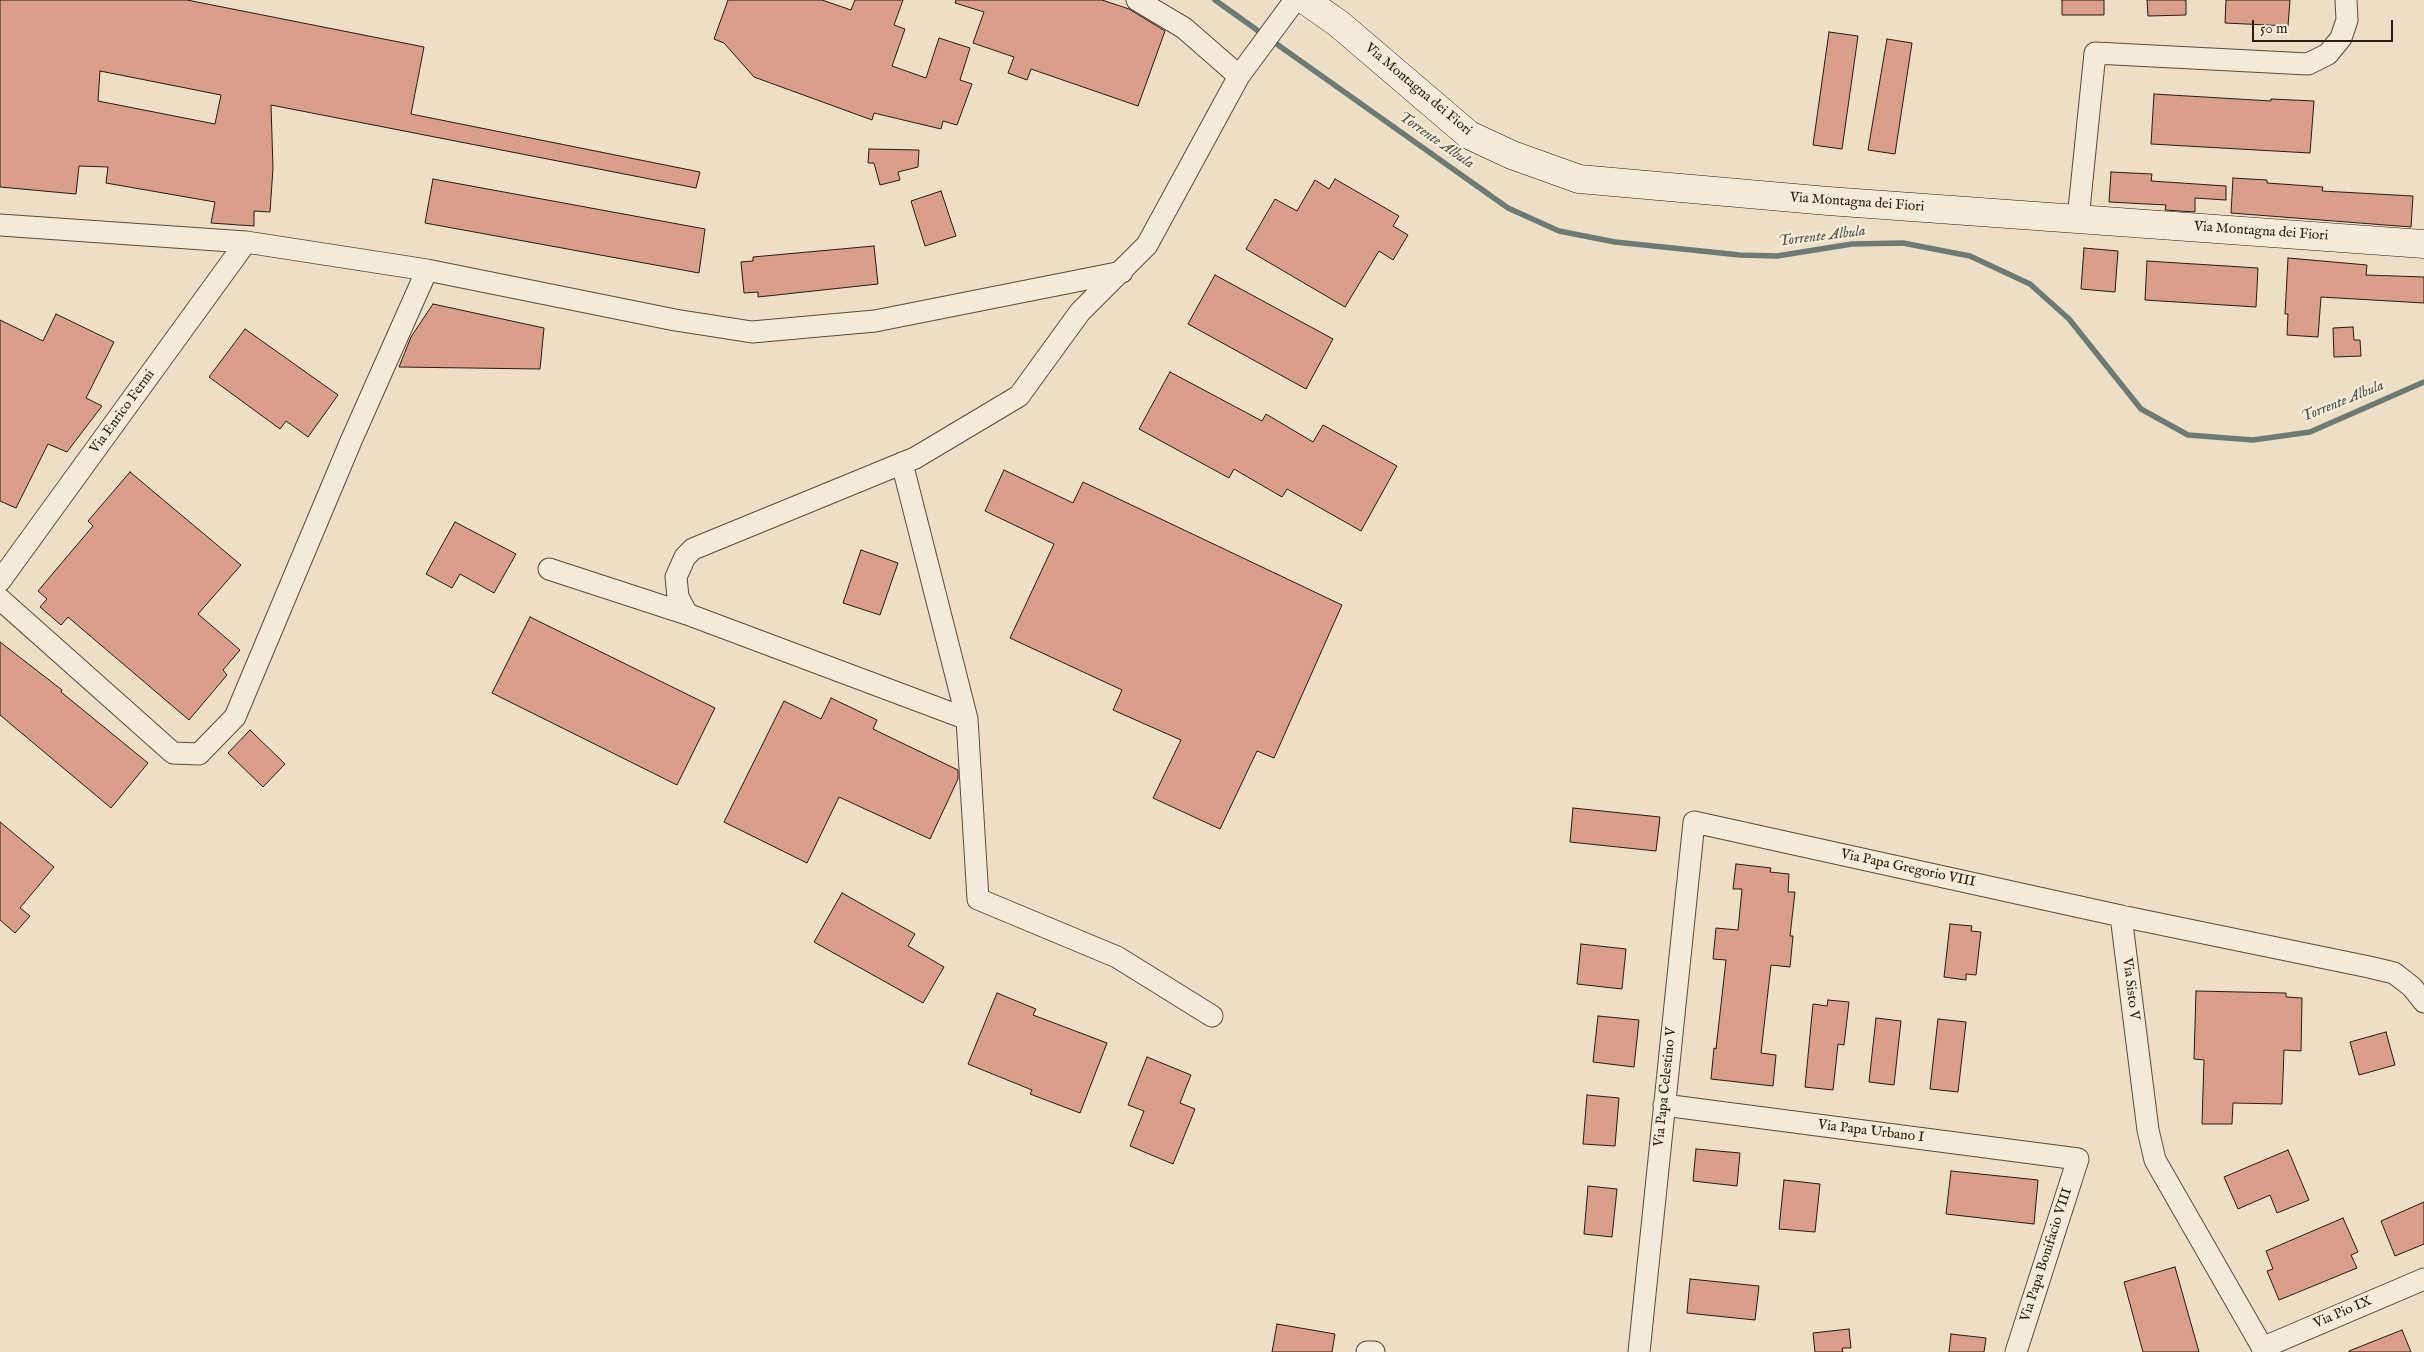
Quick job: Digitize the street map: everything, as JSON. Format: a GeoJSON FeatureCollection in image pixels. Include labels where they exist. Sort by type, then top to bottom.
{"type":"FeatureCollection","features":[{"type":"Feature","properties":{"kind":"main road","name":"Via Montagna dei Fiori"},"geometry":{"type":"LineString","coordinates":[[1295,4],[1338,24],[1469,135],[1512,155],[1580,179],[1828,201],[2424,244]]}},
{"type":"Feature","properties":{"kind":"street"},"geometry":{"type":"LineString","coordinates":[[1138,0],[1244,68]]}},
{"type":"Feature","properties":{"kind":"street"},"geometry":{"type":"LineString","coordinates":[[2078,219],[2095,53],[2308,64],[2328,54],[2341,38],[2347,20],[2346,0]]}},
{"type":"Feature","properties":{"kind":"street"},"geometry":{"type":"LineString","coordinates":[[687,614],[678,597],[676,577],[684,557],[692,549],[915,458],[1019,396],[1080,312],[1147,245],[1244,68],[1295,4]]}},
{"type":"Feature","properties":{"kind":"street"},"geometry":{"type":"LineString","coordinates":[[0,225],[246,242],[427,270],[675,320],[752,332],[875,321],[1122,272]]}},
{"type":"Feature","properties":{"kind":"street","name":"Via Enrico Fermi"},"geometry":{"type":"LineString","coordinates":[[0,581],[246,242]]}},
{"type":"Feature","properties":{"kind":"street"},"geometry":{"type":"LineString","coordinates":[[0,599],[173,753],[198,754],[235,718],[351,441],[427,270]]}},
{"type":"Feature","properties":{"kind":"street"},"geometry":{"type":"LineString","coordinates":[[902,463],[967,719],[978,899],[1117,957],[1212,1016]]}},
{"type":"Feature","properties":{"kind":"street"},"geometry":{"type":"LineString","coordinates":[[549,569],[687,614],[967,719]]}},
{"type":"Feature","properties":{"kind":"street","name":"Via Papa Gregorio VIII"},"geometry":{"type":"LineString","coordinates":[[1694,822],[2122,916]]}},
{"type":"Feature","properties":{"kind":"street","name":"Via Papa Celestino V"},"geometry":{"type":"LineString","coordinates":[[1639,1352],[1694,822]]}},
{"type":"Feature","properties":{"kind":"street"},"geometry":{"type":"LineString","coordinates":[[2122,916],[2394,973],[2412,987],[2424,1002]]}},
{"type":"Feature","properties":{"kind":"street","name":"Via Sisto V"},"geometry":{"type":"LineString","coordinates":[[2122,916],[2148,1130],[2155,1160],[2263,1350]]}},
{"type":"Feature","properties":{"kind":"street","name":"Via Papa Urbano I"},"geometry":{"type":"LineString","coordinates":[[1664,1105],[2078,1158]]}},
{"type":"Feature","properties":{"kind":"street","name":"Via Papa Bonifacio VIII"},"geometry":{"type":"LineString","coordinates":[[2016,1352],[2078,1158]]}},
{"type":"Feature","properties":{"kind":"street","name":"Via Pio IX"},"geometry":{"type":"LineString","coordinates":[[2263,1350],[2424,1278]]}},
{"type":"Feature","properties":{"kind":"street"},"geometry":{"type":"LineString","coordinates":[[1367,1352],[1374,1352]]}},
{"type":"Feature","properties":{"kind":"building"},"geometry":{"type":"Polygon","coordinates":[[[0,0],[187,0],[424,47],[411,114],[700,172],[696,188],[271,105],[273,168],[270,212],[254,211],[254,226],[211,223],[215,202],[106,183],[108,167],[79,166],[76,194],[0,187],[0,0]],[[100,71],[98,101],[215,124],[221,95],[100,71]]]}},
{"type":"Feature","properties":{"kind":"building"},"geometry":{"type":"Polygon","coordinates":[[[728,0],[822,0],[851,10],[855,0],[903,0],[894,25],[905,29],[892,66],[926,78],[939,38],[970,48],[960,80],[972,84],[957,125],[943,121],[941,129],[874,113],[872,120],[754,77],[724,43],[714,39],[728,0]]]}},
{"type":"Feature","properties":{"kind":"building"},"geometry":{"type":"Polygon","coordinates":[[[956,0],[1102,0],[1129,9],[1165,31],[1138,106],[1031,69],[1027,80],[1008,73],[1014,57],[973,43],[984,12],[955,3],[956,0]]]}},
{"type":"Feature","properties":{"kind":"building"},"geometry":{"type":"Polygon","coordinates":[[[2062,0],[2104,0],[2104,15],[2062,15],[2062,0]]]}},
{"type":"Feature","properties":{"kind":"building"},"geometry":{"type":"Polygon","coordinates":[[[2147,0],[2186,0],[2186,15],[2148,16],[2147,0]]]}},
{"type":"Feature","properties":{"kind":"building"},"geometry":{"type":"Polygon","coordinates":[[[2226,0],[2290,0],[2288,26],[2225,23],[2226,0]]]}},
{"type":"Feature","properties":{"kind":"building"},"geometry":{"type":"Polygon","coordinates":[[[1829,32],[1858,36],[1842,149],[1813,145],[1829,32]]]}},
{"type":"Feature","properties":{"kind":"building"},"geometry":{"type":"Polygon","coordinates":[[[1887,39],[1912,43],[1895,154],[1868,150],[1887,39]]]}},
{"type":"Feature","properties":{"kind":"building"},"geometry":{"type":"Polygon","coordinates":[[[2154,94],[2271,101],[2271,99],[2314,101],[2310,153],[2151,144],[2154,94]]]}},
{"type":"Feature","properties":{"kind":"building"},"geometry":{"type":"Polygon","coordinates":[[[869,149],[919,150],[918,167],[898,172],[900,180],[880,185],[874,163],[868,163],[869,149]]]}},
{"type":"Feature","properties":{"kind":"building"},"geometry":{"type":"Polygon","coordinates":[[[2111,172],[2152,174],[2151,181],[2226,186],[2226,200],[2195,198],[2195,212],[2165,210],[2166,205],[2109,202],[2111,172]]]}},
{"type":"Feature","properties":{"kind":"building"},"geometry":{"type":"Polygon","coordinates":[[[2233,178],[2267,180],[2267,183],[2323,187],[2322,191],[2413,196],[2411,227],[2231,213],[2233,178]]]}},
{"type":"Feature","properties":{"kind":"building"},"geometry":{"type":"Polygon","coordinates":[[[433,179],[705,229],[699,273],[425,223],[433,179]]]}},
{"type":"Feature","properties":{"kind":"building"},"geometry":{"type":"Polygon","coordinates":[[[1335,179],[1399,216],[1393,226],[1408,235],[1393,260],[1379,251],[1345,307],[1246,249],[1275,199],[1297,211],[1315,180],[1329,189],[1335,179]]]}},
{"type":"Feature","properties":{"kind":"building"},"geometry":{"type":"Polygon","coordinates":[[[941,191],[956,236],[925,246],[911,201],[941,191]]]}},
{"type":"Feature","properties":{"kind":"building"},"geometry":{"type":"Polygon","coordinates":[[[874,246],[878,284],[758,297],[758,292],[744,293],[741,262],[753,261],[753,257],[874,246]]]}},
{"type":"Feature","properties":{"kind":"building"},"geometry":{"type":"Polygon","coordinates":[[[2084,248],[2118,251],[2115,292],[2081,289],[2084,248]]]}},
{"type":"Feature","properties":{"kind":"building"},"geometry":{"type":"Polygon","coordinates":[[[2288,258],[2367,265],[2366,275],[2424,277],[2424,303],[2321,297],[2318,337],[2287,335],[2288,314],[2285,314],[2288,258]]]}},
{"type":"Feature","properties":{"kind":"building"},"geometry":{"type":"Polygon","coordinates":[[[2147,261],[2258,268],[2256,307],[2145,300],[2147,261]]]}},
{"type":"Feature","properties":{"kind":"building"},"geometry":{"type":"Polygon","coordinates":[[[1215,275],[1333,339],[1306,389],[1188,324],[1215,275]]]}},
{"type":"Feature","properties":{"kind":"building"},"geometry":{"type":"Polygon","coordinates":[[[433,304],[544,328],[540,369],[399,367],[411,337],[433,304]]]}},
{"type":"Feature","properties":{"kind":"building"},"geometry":{"type":"Polygon","coordinates":[[[56,314],[114,342],[86,398],[102,406],[67,452],[48,444],[16,508],[0,501],[0,320],[43,341],[56,314]]]}},
{"type":"Feature","properties":{"kind":"building"},"geometry":{"type":"Polygon","coordinates":[[[2353,327],[2354,340],[2360,340],[2361,356],[2334,357],[2333,328],[2353,327]]]}},
{"type":"Feature","properties":{"kind":"building"},"geometry":{"type":"Polygon","coordinates":[[[245,329],[338,395],[308,437],[286,421],[280,429],[209,377],[245,329]]]}},
{"type":"Feature","properties":{"kind":"building"},"geometry":{"type":"Polygon","coordinates":[[[1170,372],[1262,421],[1266,414],[1313,442],[1323,425],[1397,466],[1361,531],[1287,489],[1282,497],[1234,469],[1229,478],[1139,429],[1170,372]]]}},
{"type":"Feature","properties":{"kind":"building"},"geometry":{"type":"Polygon","coordinates":[[[1004,470],[1073,503],[1083,482],[1342,605],[1274,758],[1257,751],[1220,829],[1153,798],[1181,740],[1113,710],[1122,690],[1010,638],[1054,544],[985,511],[1004,470]]]}},
{"type":"Feature","properties":{"kind":"building"},"geometry":{"type":"Polygon","coordinates":[[[130,472],[241,565],[198,614],[240,650],[223,670],[227,675],[189,720],[68,617],[61,625],[40,607],[47,599],[38,591],[93,526],[88,521],[130,472]]]}},
{"type":"Feature","properties":{"kind":"building"},"geometry":{"type":"Polygon","coordinates":[[[455,522],[516,554],[494,593],[460,574],[452,588],[426,574],[455,522]]]}},
{"type":"Feature","properties":{"kind":"building"},"geometry":{"type":"Polygon","coordinates":[[[861,550],[898,563],[880,615],[843,603],[861,550]]]}},
{"type":"Feature","properties":{"kind":"building"},"geometry":{"type":"Polygon","coordinates":[[[530,617],[715,708],[677,785],[492,693],[530,617]]]}},
{"type":"Feature","properties":{"kind":"building"},"geometry":{"type":"Polygon","coordinates":[[[0,642],[62,690],[61,692],[148,763],[111,808],[0,715],[0,642]]]}},
{"type":"Feature","properties":{"kind":"building"},"geometry":{"type":"Polygon","coordinates":[[[831,698],[877,720],[873,729],[958,770],[958,779],[930,839],[839,797],[807,863],[724,822],[784,701],[821,719],[831,698]]]}},
{"type":"Feature","properties":{"kind":"building"},"geometry":{"type":"Polygon","coordinates":[[[250,730],[285,764],[263,787],[228,753],[250,730]]]}},
{"type":"Feature","properties":{"kind":"building"},"geometry":{"type":"Polygon","coordinates":[[[1573,808],[1660,817],[1656,851],[1570,842],[1573,808]]]}},
{"type":"Feature","properties":{"kind":"building"},"geometry":{"type":"Polygon","coordinates":[[[0,822],[54,867],[20,908],[30,916],[15,933],[0,920],[0,822]]]}},
{"type":"Feature","properties":{"kind":"building"},"geometry":{"type":"Polygon","coordinates":[[[1736,864],[1771,868],[1770,872],[1789,874],[1788,892],[1795,892],[1790,936],[1793,936],[1790,967],[1771,965],[1761,1053],[1776,1055],[1773,1086],[1711,1079],[1726,960],[1713,959],[1716,928],[1738,930],[1742,889],[1733,889],[1736,864]]]}},
{"type":"Feature","properties":{"kind":"building"},"geometry":{"type":"Polygon","coordinates":[[[842,893],[915,934],[908,946],[944,967],[923,1003],[814,942],[842,893]]]}},
{"type":"Feature","properties":{"kind":"building"},"geometry":{"type":"Polygon","coordinates":[[[1950,924],[1972,926],[1971,931],[1981,932],[1976,975],[1966,974],[1966,980],[1944,977],[1950,924]]]}},
{"type":"Feature","properties":{"kind":"building"},"geometry":{"type":"Polygon","coordinates":[[[1581,944],[1626,949],[1622,989],[1577,984],[1581,944]]]}},
{"type":"Feature","properties":{"kind":"building"},"geometry":{"type":"Polygon","coordinates":[[[2196,991],[2286,993],[2286,997],[2302,998],[2301,1051],[2284,1050],[2282,1104],[2233,1103],[2232,1124],[2202,1124],[2204,1060],[2194,1059],[2196,991]]]}},
{"type":"Feature","properties":{"kind":"building"},"geometry":{"type":"Polygon","coordinates":[[[997,993],[1036,1009],[1033,1015],[1107,1043],[1080,1113],[1030,1094],[1032,1090],[968,1064],[997,993]]]}},
{"type":"Feature","properties":{"kind":"building"},"geometry":{"type":"Polygon","coordinates":[[[1828,1000],[1849,1002],[1844,1045],[1838,1044],[1833,1090],[1805,1087],[1813,1004],[1827,1006],[1828,1000]]]}},
{"type":"Feature","properties":{"kind":"building"},"geometry":{"type":"Polygon","coordinates":[[[1598,1016],[1639,1020],[1634,1067],[1593,1062],[1598,1016]]]}},
{"type":"Feature","properties":{"kind":"building"},"geometry":{"type":"Polygon","coordinates":[[[1876,1018],[1901,1021],[1894,1085],[1869,1082],[1876,1018]]]}},
{"type":"Feature","properties":{"kind":"building"},"geometry":{"type":"Polygon","coordinates":[[[1938,1019],[1966,1022],[1958,1092],[1930,1089],[1938,1019]]]}},
{"type":"Feature","properties":{"kind":"building"},"geometry":{"type":"Polygon","coordinates":[[[2386,1032],[2395,1065],[2359,1075],[2350,1042],[2386,1032]]]}},
{"type":"Feature","properties":{"kind":"building"},"geometry":{"type":"Polygon","coordinates":[[[1147,1057],[1191,1075],[1180,1103],[1195,1109],[1173,1164],[1130,1146],[1144,1111],[1128,1105],[1147,1057]]]}},
{"type":"Feature","properties":{"kind":"building"},"geometry":{"type":"Polygon","coordinates":[[[1587,1095],[1619,1098],[1615,1146],[1583,1144],[1587,1095]]]}},
{"type":"Feature","properties":{"kind":"building"},"geometry":{"type":"Polygon","coordinates":[[[1696,1149],[1740,1153],[1737,1186],[1693,1181],[1696,1149]]]}},
{"type":"Feature","properties":{"kind":"building"},"geometry":{"type":"Polygon","coordinates":[[[2288,1150],[2309,1200],[2277,1213],[2270,1195],[2238,1209],[2224,1177],[2288,1150]]]}},
{"type":"Feature","properties":{"kind":"building"},"geometry":{"type":"Polygon","coordinates":[[[1951,1171],[2038,1180],[2034,1224],[1946,1214],[1951,1171]]]}},
{"type":"Feature","properties":{"kind":"building"},"geometry":{"type":"Polygon","coordinates":[[[1784,1180],[1820,1184],[1815,1232],[1779,1229],[1784,1180]]]}},
{"type":"Feature","properties":{"kind":"building"},"geometry":{"type":"Polygon","coordinates":[[[1588,1186],[1617,1189],[1612,1237],[1584,1234],[1588,1186]]]}},
{"type":"Feature","properties":{"kind":"building"},"geometry":{"type":"Polygon","coordinates":[[[2424,1202],[2424,1244],[2395,1256],[2381,1221],[2424,1202]]]}},
{"type":"Feature","properties":{"kind":"building"},"geometry":{"type":"Polygon","coordinates":[[[2343,1218],[2358,1252],[2351,1255],[2357,1268],[2279,1300],[2267,1271],[2273,1269],[2266,1251],[2343,1218]]]}},
{"type":"Feature","properties":{"kind":"building"},"geometry":{"type":"Polygon","coordinates":[[[2175,1267],[2199,1352],[2143,1352],[2124,1282],[2175,1267]]]}},
{"type":"Feature","properties":{"kind":"building"},"geometry":{"type":"Polygon","coordinates":[[[1690,1279],[1759,1286],[1755,1320],[1687,1313],[1690,1279]]]}},
{"type":"Feature","properties":{"kind":"building"},"geometry":{"type":"Polygon","coordinates":[[[1277,1324],[1335,1334],[1332,1352],[1272,1352],[1277,1324]]]}},
{"type":"Feature","properties":{"kind":"building"},"geometry":{"type":"Polygon","coordinates":[[[1849,1329],[1851,1348],[1842,1348],[1843,1352],[1815,1352],[1813,1333],[1849,1329]]]}},
{"type":"Feature","properties":{"kind":"building"},"geometry":{"type":"Polygon","coordinates":[[[2402,1330],[2411,1352],[2349,1352],[2349,1351],[2402,1330]]]}},
{"type":"Feature","properties":{"kind":"building"},"geometry":{"type":"Polygon","coordinates":[[[1951,1334],[1986,1338],[1984,1352],[1949,1352],[1951,1334]]]}},
{"type":"Feature","properties":{"kind":"waterway","name":"Torrente Albula"},"geometry":{"type":"LineString","coordinates":[[1215,0],[1264,35]]}},
{"type":"Feature","properties":{"kind":"waterway","name":"Torrente Albula"},"geometry":{"type":"LineString","coordinates":[[1271,40],[1508,208],[1559,231],[1615,242],[1740,255],[1777,256],[1852,244],[1903,243],[1970,256],[2030,284],[2069,319],[2141,409],[2188,435],[2253,440],[2310,432],[2424,382]]}}]}
